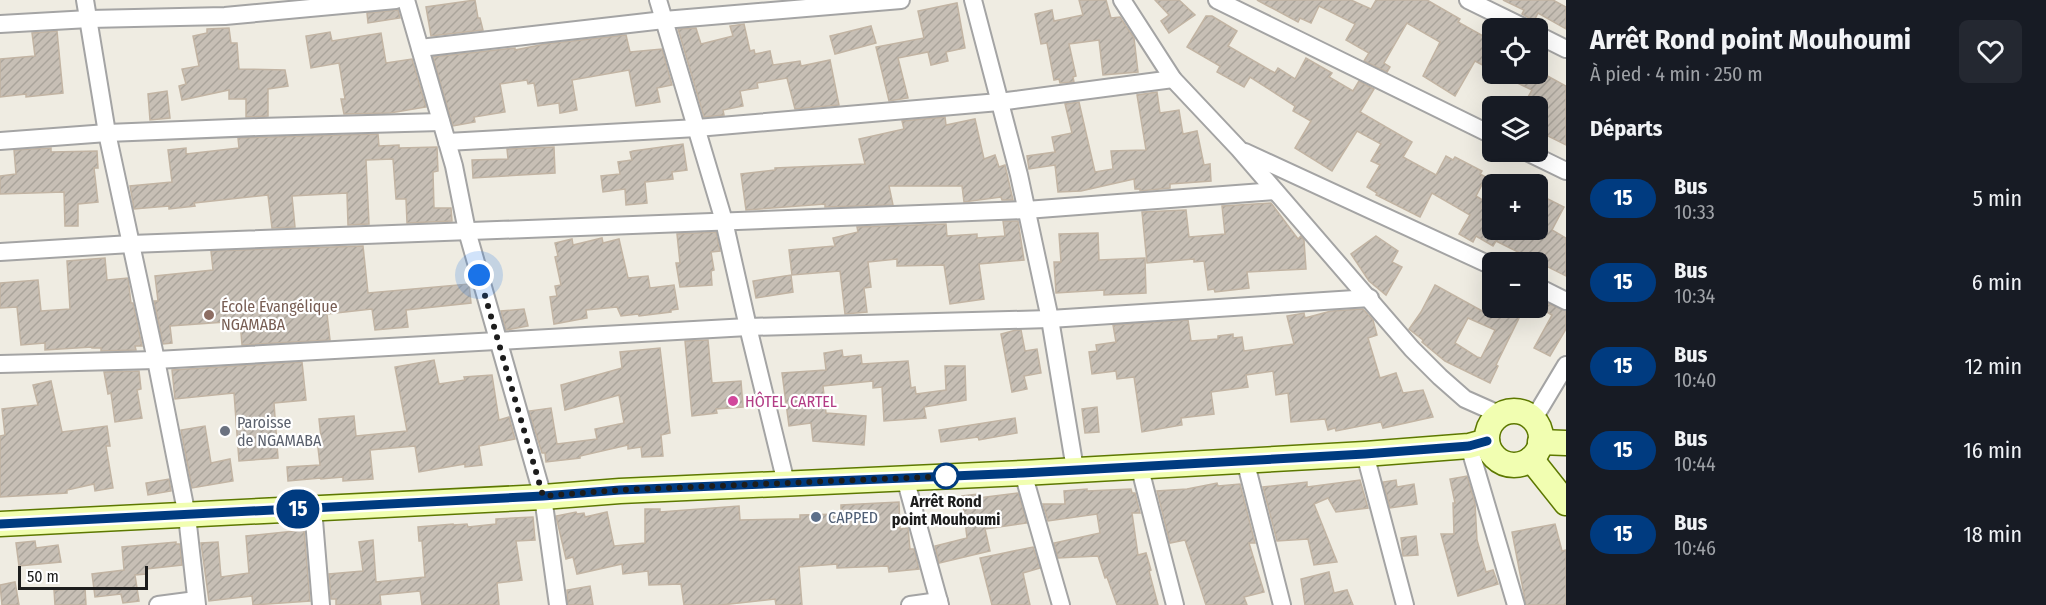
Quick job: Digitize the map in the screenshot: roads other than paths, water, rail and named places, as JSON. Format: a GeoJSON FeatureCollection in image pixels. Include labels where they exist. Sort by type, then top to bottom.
{"type":"FeatureCollection","features":[{"type":"Feature","properties":{"kind":"street"},"geometry":{"type":"LineString","coordinates":[[85,0],[107,133],[187,516],[197,603],[158,605]]}},
{"type":"Feature","properties":{"kind":"street"},"geometry":{"type":"LineString","coordinates":[[0,24],[89,19],[225,16],[396,0]]}},
{"type":"Feature","properties":{"kind":"street"},"geometry":{"type":"LineString","coordinates":[[406,0],[454,166],[467,231],[543,496],[558,605]]}},
{"type":"Feature","properties":{"kind":"street"},"geometry":{"type":"LineString","coordinates":[[658,0],[724,220],[786,483]]}},
{"type":"Feature","properties":{"kind":"street"},"geometry":{"type":"LineString","coordinates":[[420,48],[664,20],[902,0]]}},
{"type":"Feature","properties":{"kind":"street"},"geometry":{"type":"LineString","coordinates":[[973,0],[1026,210],[1050,319],[1075,469]]}},
{"type":"Feature","properties":{"kind":"street"},"geometry":{"type":"LineString","coordinates":[[1122,0],[1173,79],[1239,149],[1412,349],[1465,399],[1501,415],[1518,412],[1526,415],[1535,440],[1566,503]]}},
{"type":"Feature","properties":{"kind":"street"},"geometry":{"type":"LineString","coordinates":[[1217,0],[1482,130]]}},
{"type":"Feature","properties":{"kind":"street"},"geometry":{"type":"LineString","coordinates":[[1468,0],[1505,18]]}},
{"type":"Feature","properties":{"kind":"street"},"geometry":{"type":"LineString","coordinates":[[1548,40],[1566,49]]}},
{"type":"Feature","properties":{"kind":"street"},"geometry":{"type":"LineString","coordinates":[[447,142],[697,128],[999,102],[1173,79]]}},
{"type":"Feature","properties":{"kind":"street"},"geometry":{"type":"LineString","coordinates":[[0,141],[107,133],[441,122]]}},
{"type":"Feature","properties":{"kind":"street"},"geometry":{"type":"LineString","coordinates":[[1239,149],[1482,261]]}},
{"type":"Feature","properties":{"kind":"street"},"geometry":{"type":"LineString","coordinates":[[1548,162],[1566,171]]}},
{"type":"Feature","properties":{"kind":"street"},"geometry":{"type":"LineString","coordinates":[[0,252],[131,244],[1026,210],[1275,190]]}},
{"type":"Feature","properties":{"kind":"street"},"geometry":{"type":"LineString","coordinates":[[1548,292],[1566,301]]}},
{"type":"Feature","properties":{"kind":"street"},"geometry":{"type":"LineString","coordinates":[[0,364],[156,360],[748,327],[1050,319],[1370,298]]}},
{"type":"Feature","properties":{"kind":"street"},"geometry":{"type":"LineString","coordinates":[[0,524],[187,516],[620,490],[1023,473],[1365,454],[1478,443],[1506,464],[1523,464],[1566,365]]}},
{"type":"Feature","properties":{"kind":"street"},"geometry":{"type":"LineString","coordinates":[[1501,415],[1478,443],[1515,605]]}},
{"type":"Feature","properties":{"kind":"street"},"geometry":{"type":"LineString","coordinates":[[1535,440],[1566,443]]}},
{"type":"Feature","properties":{"kind":"street"},"geometry":{"type":"LineString","coordinates":[[1365,454],[1405,605]]}},
{"type":"Feature","properties":{"kind":"street"},"geometry":{"type":"LineString","coordinates":[[1245,460],[1282,605]]}},
{"type":"Feature","properties":{"kind":"street"},"geometry":{"type":"LineString","coordinates":[[1139,465],[1174,605]]}},
{"type":"Feature","properties":{"kind":"street"},"geometry":{"type":"LineString","coordinates":[[1023,473],[1061,605]]}},
{"type":"Feature","properties":{"kind":"street"},"geometry":{"type":"LineString","coordinates":[[905,477],[940,603],[910,605]]}},
{"type":"Feature","properties":{"kind":"street"},"geometry":{"type":"LineString","coordinates":[[313,508],[321,605]]}},
{"type":"Feature","properties":{"kind":"place","name":"École Évangélique NGAMABA"},"geometry":{"type":"Point","coordinates":[209,315]}},
{"type":"Feature","properties":{"kind":"place","name":"HÔTEL CARTEL"},"geometry":{"type":"Point","coordinates":[733,401]}},
{"type":"Feature","properties":{"kind":"place","name":"Paroisse de NGAMABA"},"geometry":{"type":"Point","coordinates":[225,431]}},
{"type":"Feature","properties":{"kind":"place","name":"Arrêt Rond point Mouhoumi"},"geometry":{"type":"Point","coordinates":[946,476]}},
{"type":"Feature","properties":{"kind":"place","name":"CAPPED"},"geometry":{"type":"Point","coordinates":[816,517]}}]}
